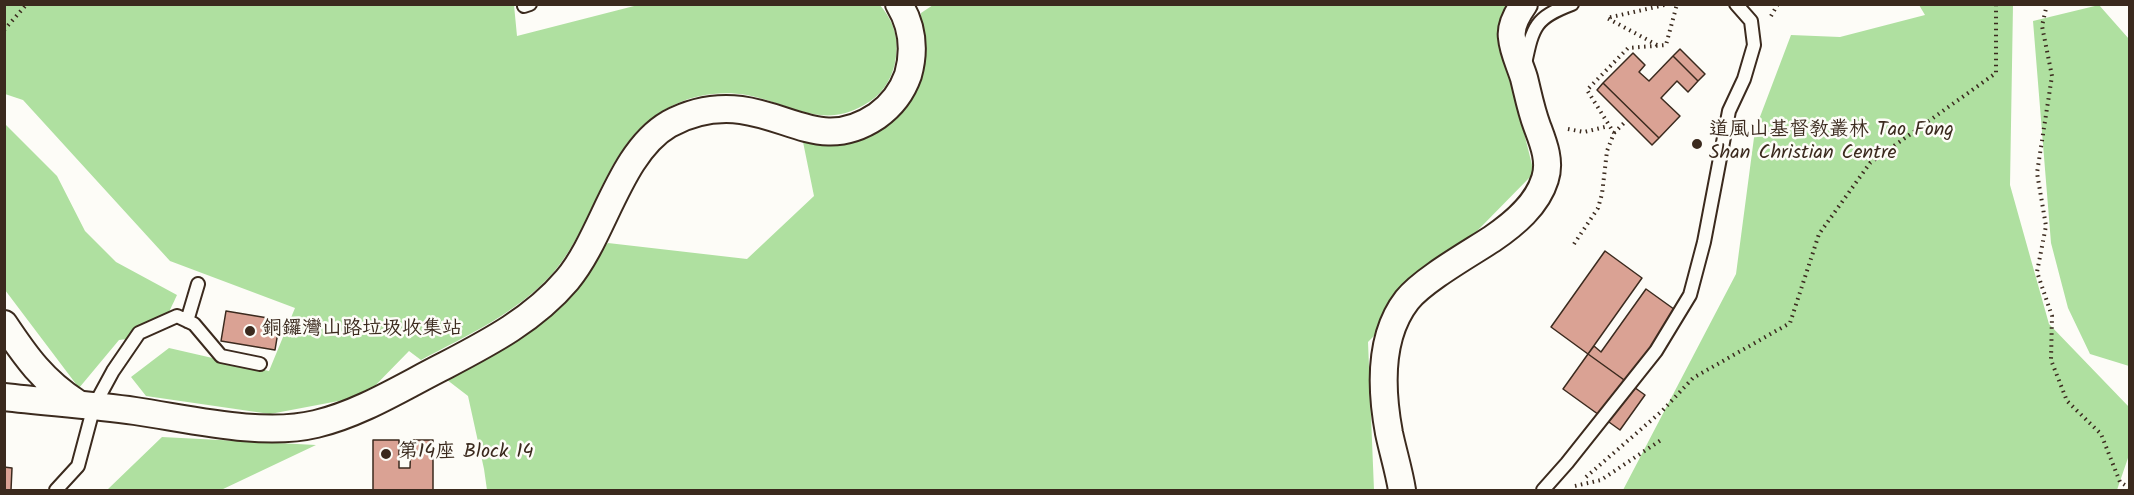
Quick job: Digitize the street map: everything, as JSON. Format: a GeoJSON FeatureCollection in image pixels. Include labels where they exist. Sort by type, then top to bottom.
{"type":"FeatureCollection","features":[{"type":"Feature","properties":{"kind":"street"},"geometry":{"type":"LineString","coordinates":[[4,397],[275,429],[302,427],[328,421],[369,404],[496,339],[541,307],[578,266],[633,161],[649,140],[668,125],[692,114],[731,109],[756,113],[804,129],[836,132],[863,124],[887,109],[904,84],[912,51],[910,25],[899,4]]}},
{"type":"Feature","properties":{"kind":"street"},"geometry":{"type":"LineString","coordinates":[[1401,490],[1385,401],[1385,356],[1390,334],[1398,316],[1411,296],[1509,226],[1529,207],[1541,189],[1548,167],[1512,38],[1513,24],[1524,4]]}},
{"type":"Feature","properties":{"kind":"street"},"geometry":{"type":"LineString","coordinates":[[4,324],[40,374],[59,392],[86,405]]}},
{"type":"Feature","properties":{"kind":"street"},"geometry":{"type":"LineString","coordinates":[[4,330],[4,355]]}},
{"type":"Feature","properties":{"kind":"lane"},"geometry":{"type":"LineString","coordinates":[[1524,80],[1525,64],[1535,28],[1542,18],[1551,12],[1572,4]]}},
{"type":"Feature","properties":{"kind":"lane"},"geometry":{"type":"LineString","coordinates":[[1543,490],[1656,351],[1690,296],[1704,242],[1729,111],[1744,79],[1754,45],[1751,21],[1736,4]]}},
{"type":"Feature","properties":{"kind":"lane"},"geometry":{"type":"LineString","coordinates":[[187,321],[198,284]]}},
{"type":"Feature","properties":{"kind":"lane"},"geometry":{"type":"LineString","coordinates":[[56,490],[78,466],[86,405],[139,333],[177,315],[194,324],[221,356],[260,364]]}},
{"type":"Feature","properties":{"kind":"path"},"geometry":{"type":"LineString","coordinates":[[4,30],[27,4]]}},
{"type":"Feature","properties":{"kind":"path"},"geometry":{"type":"LineString","coordinates":[[1657,46],[1607,18],[1669,4]]}},
{"type":"Feature","properties":{"kind":"path"},"geometry":{"type":"LineString","coordinates":[[1614,133],[1587,90],[1628,48],[1666,45],[1677,4]]}},
{"type":"Feature","properties":{"kind":"path"},"geometry":{"type":"LineString","coordinates":[[1569,490],[1662,411],[1692,378],[1790,323],[1819,234],[1870,163],[1996,73],[1996,4]]}},
{"type":"Feature","properties":{"kind":"path"},"geometry":{"type":"LineString","coordinates":[[2047,4],[2042,26],[2052,76],[2037,172],[2046,226],[2037,272],[2052,316],[2051,360],[2067,401],[2101,434],[2120,482],[2130,488]]}},
{"type":"Feature","properties":{"kind":"path"},"geometry":{"type":"LineString","coordinates":[[1574,244],[1598,208],[1602,194],[1606,151],[1614,133],[1627,120]]}},
{"type":"Feature","properties":{"kind":"path"},"geometry":{"type":"LineString","coordinates":[[1564,128],[1584,132],[1610,126]]}},
{"type":"Feature","properties":{"kind":"path"},"geometry":{"type":"LineString","coordinates":[[1575,486],[1600,480],[1661,440]]}},
{"type":"Feature","properties":{"kind":"green space"},"geometry":{"type":"Polygon","coordinates":[[[879,4],[892,24],[897,46],[893,70],[888,82],[870,101],[849,112],[834,115],[806,112],[738,94],[720,93],[701,96],[676,104],[652,118],[633,136],[605,180],[569,252],[553,273],[524,300],[474,332],[421,360],[409,351],[365,396],[270,414],[146,396],[131,377],[169,348],[269,371],[295,308],[170,261],[23,100],[5,94],[5,5],[514,5],[517,36],[638,5],[879,4]]]}},
{"type":"Feature","properties":{"kind":"green space"},"geometry":{"type":"Polygon","coordinates":[[[933,5],[1518,5],[1502,44],[1534,173],[1368,342],[1374,490],[487,490],[468,396],[442,376],[608,243],[747,259],[814,196],[802,137],[850,138],[921,52],[921,13],[933,5]]]}},
{"type":"Feature","properties":{"kind":"green space"},"geometry":{"type":"Polygon","coordinates":[[[1919,5],[2013,5],[2010,185],[2049,324],[2129,407],[2129,455],[2117,490],[1623,490],[1736,274],[1755,130],[1791,35],[1840,37],[1925,15],[1919,5]]]}},
{"type":"Feature","properties":{"kind":"green space"},"geometry":{"type":"Polygon","coordinates":[[[2099,5],[2129,39],[2129,366],[2090,354],[2068,308],[2051,243],[2033,21],[2099,5]]]}},
{"type":"Feature","properties":{"kind":"green space"},"geometry":{"type":"Polygon","coordinates":[[[5,124],[57,176],[85,231],[116,262],[177,295],[167,317],[157,330],[143,336],[119,340],[79,388],[5,290],[5,124]]]}},
{"type":"Feature","properties":{"kind":"green space"},"geometry":{"type":"Polygon","coordinates":[[[162,437],[316,445],[221,490],[107,490],[162,437]]]}},
{"type":"Feature","properties":{"kind":"building"},"geometry":{"type":"Polygon","coordinates":[[[1680,49],[1705,74],[1698,81],[1673,56],[1680,49]]]}},
{"type":"Feature","properties":{"kind":"building"},"geometry":{"type":"Polygon","coordinates":[[[1633,53],[1645,65],[1639,72],[1649,81],[1673,56],[1698,81],[1688,92],[1677,81],[1661,98],[1680,116],[1659,138],[1603,83],[1633,53]]]}},
{"type":"Feature","properties":{"kind":"building"},"geometry":{"type":"Polygon","coordinates":[[[1603,83],[1659,138],[1652,145],[1597,90],[1603,83]]]}},
{"type":"Feature","properties":{"kind":"building"},"geometry":{"type":"Polygon","coordinates":[[[1605,251],[1642,278],[1588,354],[1551,327],[1605,251]]]}},
{"type":"Feature","properties":{"kind":"building"},"geometry":{"type":"Polygon","coordinates":[[[1646,289],[1678,312],[1627,382],[1588,354],[1594,346],[1601,352],[1646,289]]]}},
{"type":"Feature","properties":{"kind":"building","name":"銅鑼灣山路垃圾收集站"},"geometry":{"type":"Polygon","coordinates":[[[226,311],[280,320],[275,350],[221,341],[226,311]]]}},
{"type":"Feature","properties":{"kind":"building"},"geometry":{"type":"Polygon","coordinates":[[[1588,354],[1645,395],[1620,430],[1563,389],[1588,354]]]}},
{"type":"Feature","properties":{"kind":"building","name":"第14座 Block 14"},"geometry":{"type":"Polygon","coordinates":[[[373,440],[399,440],[399,468],[410,468],[411,440],[433,440],[433,490],[373,490],[373,440]]]}},
{"type":"Feature","properties":{"kind":"building"},"geometry":{"type":"Polygon","coordinates":[[[4,467],[12,468],[11,490],[4,490],[4,467]]]}},
{"type":"Feature","properties":{"kind":"place","name":"道風山基督教叢林 Tao Fong Shan Christian Centre"},"geometry":{"type":"Point","coordinates":[1697,144]}},
{"type":"Feature","properties":{"kind":"place","name":"銅鑼灣山路垃圾收集站"},"geometry":{"type":"Point","coordinates":[250,331]}},
{"type":"Feature","properties":{"kind":"place","name":"第14座 Block 14"},"geometry":{"type":"Point","coordinates":[386,454]}}]}
